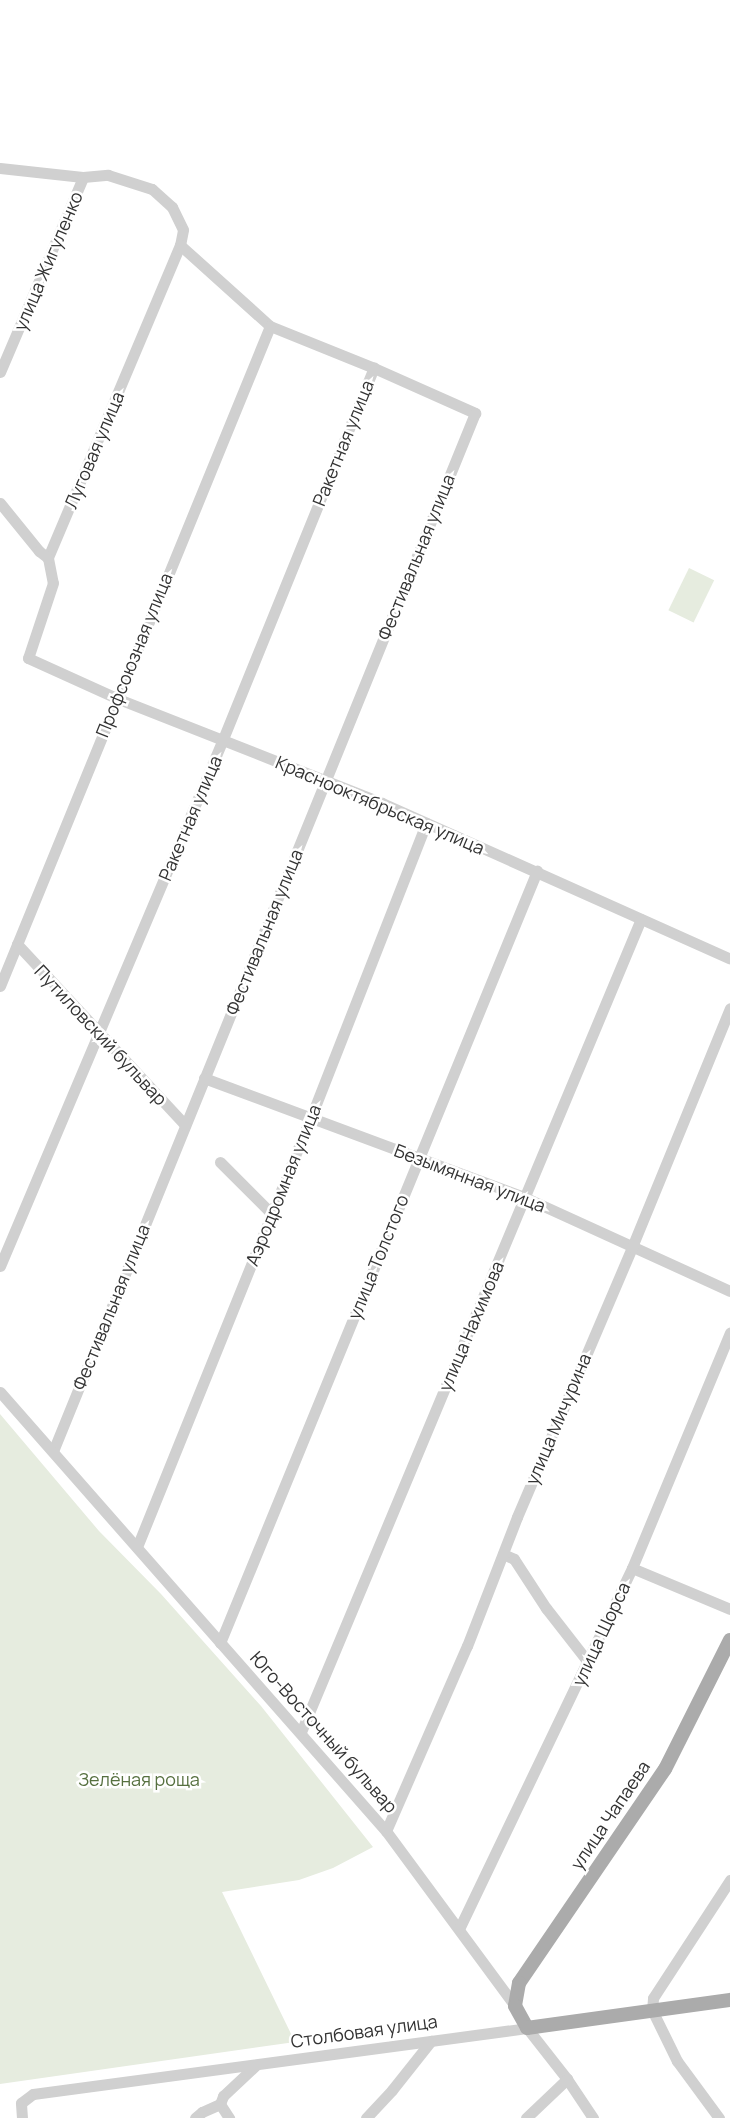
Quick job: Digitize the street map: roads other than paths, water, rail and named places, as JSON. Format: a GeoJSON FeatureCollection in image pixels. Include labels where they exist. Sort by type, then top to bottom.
{"type":"FeatureCollection","features":[{"type":"Feature","properties":{"kind":"main road","name":"улица Чапаева"},"geometry":{"type":"LineString","coordinates":[[515,2006],[519,1983],[665,1769],[730,1640]]}},
{"type":"Feature","properties":{"kind":"main road","name":"Столбовая улица"},"geometry":{"type":"LineString","coordinates":[[527,2028],[730,2000]]}},
{"type":"Feature","properties":{"kind":"main road","name":"Юго-Восточный бульвар"},"geometry":{"type":"LineString","coordinates":[[515,2006],[527,2028]]}},
{"type":"Feature","properties":{"kind":"street"},"geometry":{"type":"LineString","coordinates":[[0,168],[83,177],[108,175],[152,189],[172,207],[183,230],[180,245],[270,326],[374,368]]}},
{"type":"Feature","properties":{"kind":"street","name":"улица Жигуленко"},"geometry":{"type":"LineString","coordinates":[[0,372],[83,177]]}},
{"type":"Feature","properties":{"kind":"street","name":"Луговая улица"},"geometry":{"type":"LineString","coordinates":[[48,558],[180,245]]}},
{"type":"Feature","properties":{"kind":"street","name":"Профсоюзная улица"},"geometry":{"type":"LineString","coordinates":[[0,986],[116,698],[270,326]]}},
{"type":"Feature","properties":{"kind":"street","name":"Фестивальная улица"},"geometry":{"type":"LineString","coordinates":[[53,1451],[475,413],[374,368]]}},
{"type":"Feature","properties":{"kind":"street","name":"Ракетная улица"},"geometry":{"type":"LineString","coordinates":[[0,1266],[223,739],[374,368]]}},
{"type":"Feature","properties":{"kind":"street"},"geometry":{"type":"LineString","coordinates":[[0,503],[39,551],[48,558]]}},
{"type":"Feature","properties":{"kind":"street","name":"Краснооктябрьская улица"},"geometry":{"type":"LineString","coordinates":[[48,558],[53,583],[28,658],[116,698],[223,739],[426,823],[537,871],[730,959]]}},
{"type":"Feature","properties":{"kind":"street","name":"Аэродромная улица"},"geometry":{"type":"LineString","coordinates":[[137,1547],[311,1117],[426,823]]}},
{"type":"Feature","properties":{"kind":"street","name":"улица Толстого"},"geometry":{"type":"LineString","coordinates":[[220,1643],[537,871]]}},
{"type":"Feature","properties":{"kind":"street","name":"улица Нахимова"},"geometry":{"type":"LineString","coordinates":[[301,1732],[526,1198],[641,918]]}},
{"type":"Feature","properties":{"kind":"street","name":"Путиловский бульвар"},"geometry":{"type":"LineString","coordinates":[[17,944],[185,1125]]}},
{"type":"Feature","properties":{"kind":"street","name":"улица Мичурина"},"geometry":{"type":"LineString","coordinates":[[386,1831],[467,1646],[502,1554],[632,1247],[730,1008]]}},
{"type":"Feature","properties":{"kind":"street","name":"Безымянная улица"},"geometry":{"type":"LineString","coordinates":[[204,1078],[526,1198],[730,1291]]}},
{"type":"Feature","properties":{"kind":"street"},"geometry":{"type":"LineString","coordinates":[[220,1162],[272,1214]]}},
{"type":"Feature","properties":{"kind":"street","name":"улица Щорса"},"geometry":{"type":"LineString","coordinates":[[459,1930],[632,1568],[730,1333]]}},
{"type":"Feature","properties":{"kind":"street","name":"Юго-Восточный бульвар"},"geometry":{"type":"LineString","coordinates":[[0,1392],[220,1643],[301,1732],[386,1831],[515,2006]]}},
{"type":"Feature","properties":{"kind":"street"},"geometry":{"type":"LineString","coordinates":[[502,1554],[514,1559],[546,1608],[588,1662]]}},
{"type":"Feature","properties":{"kind":"street"},"geometry":{"type":"LineString","coordinates":[[632,1568],[730,1609]]}},
{"type":"Feature","properties":{"kind":"street"},"geometry":{"type":"LineString","coordinates":[[719,2118],[677,2061],[652,2010],[653,1998],[730,1880]]}},
{"type":"Feature","properties":{"kind":"street","name":"Юго-Восточный бульвар"},"geometry":{"type":"LineString","coordinates":[[527,2028],[567,2079],[593,2118]]}},
{"type":"Feature","properties":{"kind":"street","name":"Столбовая улица"},"geometry":{"type":"LineString","coordinates":[[22,2118],[21,2103],[33,2094],[527,2028]]}},
{"type":"Feature","properties":{"kind":"street"},"geometry":{"type":"LineString","coordinates":[[366,2118],[392,2090],[431,2041]]}},
{"type":"Feature","properties":{"kind":"street"},"geometry":{"type":"LineString","coordinates":[[195,2118],[202,2112],[220,2104],[224,2096],[256,2065]]}},
{"type":"Feature","properties":{"kind":"street"},"geometry":{"type":"LineString","coordinates":[[526,2118],[567,2079]]}},
{"type":"Feature","properties":{"kind":"street"},"geometry":{"type":"LineString","coordinates":[[220,2104],[228,2118]]}},
{"type":"Feature","properties":{"kind":"park label","name":"Зелёная роща"},"geometry":{"type":"Point","coordinates":[139,1779]}}]}
